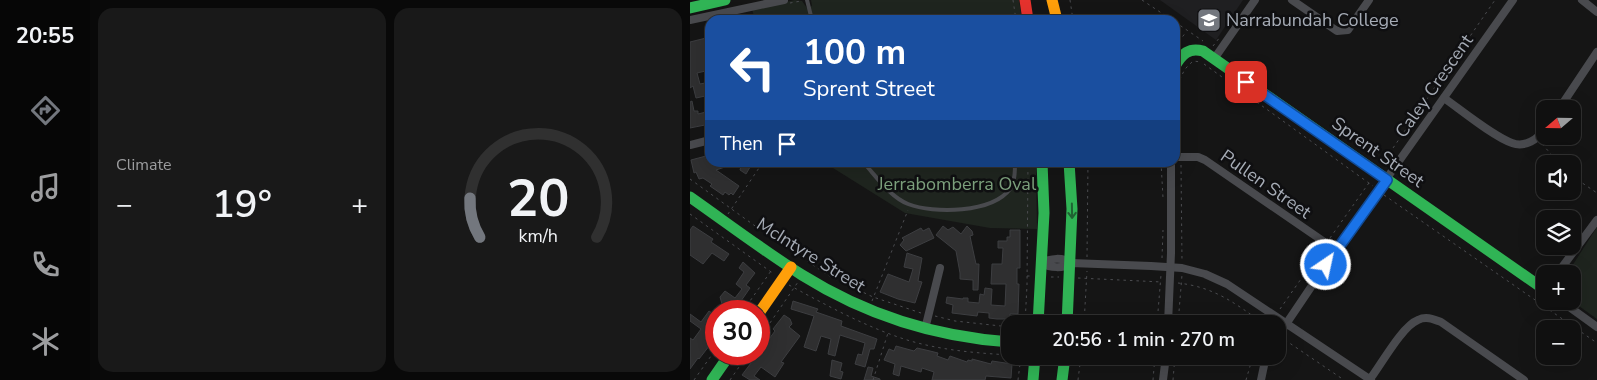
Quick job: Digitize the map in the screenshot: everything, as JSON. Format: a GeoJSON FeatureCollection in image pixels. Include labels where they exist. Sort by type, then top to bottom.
{"type":"FeatureCollection","features":[{"type":"Feature","properties":{"kind":"street"},"geometry":{"type":"LineString","coordinates":[[690,8],[725,0]]}},
{"type":"Feature","properties":{"kind":"street"},"geometry":{"type":"LineString","coordinates":[[714,15],[784,0]]}},
{"type":"Feature","properties":{"kind":"street"},"geometry":{"type":"LineString","coordinates":[[1024,0],[1027,15]]}},
{"type":"Feature","properties":{"kind":"street"},"geometry":{"type":"LineString","coordinates":[[1053,0],[1056,15]]}},
{"type":"Feature","properties":{"kind":"street"},"geometry":{"type":"LineString","coordinates":[[1214,59],[1255,0]]}},
{"type":"Feature","properties":{"kind":"street"},"geometry":{"type":"LineString","coordinates":[[1292,0],[1337,31],[1348,30],[1369,0]]}},
{"type":"Feature","properties":{"kind":"street","name":"Caley Crescent"},"geometry":{"type":"LineString","coordinates":[[1286,326],[1336,250],[1513,0]]}},
{"type":"Feature","properties":{"kind":"street"},"geometry":{"type":"LineString","coordinates":[[1582,0],[1597,12]]}},
{"type":"Feature","properties":{"kind":"street"},"geometry":{"type":"LineString","coordinates":[[690,20],[705,17]]}},
{"type":"Feature","properties":{"kind":"street","name":"Sprent Street"},"geometry":{"type":"LineString","coordinates":[[1180,58],[1188,50],[1199,50],[1214,59],[1536,284]]}},
{"type":"Feature","properties":{"kind":"street"},"geometry":{"type":"LineString","coordinates":[[1565,100],[1597,52]]}},
{"type":"Feature","properties":{"kind":"street"},"geometry":{"type":"LineString","coordinates":[[1444,98],[1499,137],[1512,143],[1525,144],[1536,139]]}},
{"type":"Feature","properties":{"kind":"street"},"geometry":{"type":"LineString","coordinates":[[690,144],[705,141]]}},
{"type":"Feature","properties":{"kind":"street","name":"Pullen Street"},"geometry":{"type":"LineString","coordinates":[[1180,157],[1198,157],[1205,160],[1336,250]]}},
{"type":"Feature","properties":{"kind":"street"},"geometry":{"type":"LineString","coordinates":[[1039,315],[1044,213],[1042,167]]}},
{"type":"Feature","properties":{"kind":"street"},"geometry":{"type":"LineString","coordinates":[[1068,315],[1072,210],[1069,167]]}},
{"type":"Feature","properties":{"kind":"street"},"geometry":{"type":"LineString","coordinates":[[1168,315],[1171,267],[1171,167]]}},
{"type":"Feature","properties":{"kind":"street","name":"McIntyre Street"},"geometry":{"type":"LineString","coordinates":[[690,197],[802,275],[863,308],[925,329],[1001,341]]}},
{"type":"Feature","properties":{"kind":"street"},"geometry":{"type":"LineString","coordinates":[[1564,265],[1597,220]]}},
{"type":"Feature","properties":{"kind":"street"},"geometry":{"type":"LineString","coordinates":[[1042,263],[1057,267],[1066,267],[1071,263],[1182,268],[1205,274],[1227,284],[1276,315]]}},
{"type":"Feature","properties":{"kind":"street"},"geometry":{"type":"LineString","coordinates":[[768,300],[791,267]]}},
{"type":"Feature","properties":{"kind":"street"},"geometry":{"type":"LineString","coordinates":[[925,329],[940,268]]}},
{"type":"Feature","properties":{"kind":"street"},"geometry":{"type":"LineString","coordinates":[[1573,310],[1597,327]]}},
{"type":"Feature","properties":{"kind":"street"},"geometry":{"type":"LineString","coordinates":[[1288,323],[1371,380],[1409,325],[1418,319],[1430,318],[1441,322],[1524,380]]}},
{"type":"Feature","properties":{"kind":"street"},"geometry":{"type":"LineString","coordinates":[[712,380],[722,365]]}},
{"type":"Feature","properties":{"kind":"street"},"geometry":{"type":"LineString","coordinates":[[1033,380],[1034,365]]}},
{"type":"Feature","properties":{"kind":"street"},"geometry":{"type":"LineString","coordinates":[[1062,380],[1064,365]]}},
{"type":"Feature","properties":{"kind":"street"},"geometry":{"type":"LineString","coordinates":[[1163,380],[1165,365]]}},
{"type":"Feature","properties":{"kind":"street"},"geometry":{"type":"LineString","coordinates":[[1261,380],[1264,365]]}},
{"type":"Feature","properties":{"kind":"lane"},"geometry":{"type":"LineString","coordinates":[[808,0],[811,15]]}},
{"type":"Feature","properties":{"kind":"lane"},"geometry":{"type":"LineString","coordinates":[[868,167],[892,192],[910,204],[937,209],[960,210],[982,206],[997,199],[1010,189],[1015,175],[1015,167]]}},
{"type":"Feature","properties":{"kind":"path"},"geometry":{"type":"LineString","coordinates":[[1013,0],[1015,15]]}},
{"type":"Feature","properties":{"kind":"path"},"geometry":{"type":"LineString","coordinates":[[1070,0],[1072,15]]}},
{"type":"Feature","properties":{"kind":"path"},"geometry":{"type":"LineString","coordinates":[[1142,0],[1164,15]]}},
{"type":"Feature","properties":{"kind":"path"},"geometry":{"type":"LineString","coordinates":[[1276,315],[1495,0]]}},
{"type":"Feature","properties":{"kind":"path"},"geometry":{"type":"LineString","coordinates":[[1180,25],[1204,42]]}},
{"type":"Feature","properties":{"kind":"path"},"geometry":{"type":"LineString","coordinates":[[1180,40],[1187,30]]}},
{"type":"Feature","properties":{"kind":"path"},"geometry":{"type":"LineString","coordinates":[[1180,80],[1183,71],[1193,61],[1202,62],[1379,191],[1597,343]]}},
{"type":"Feature","properties":{"kind":"path"},"geometry":{"type":"LineString","coordinates":[[1542,145],[1551,155]]}},
{"type":"Feature","properties":{"kind":"path"},"geometry":{"type":"LineString","coordinates":[[724,221],[760,167]]}},
{"type":"Feature","properties":{"kind":"path"},"geometry":{"type":"LineString","coordinates":[[1025,315],[1027,276],[1028,167]]}},
{"type":"Feature","properties":{"kind":"path"},"geometry":{"type":"LineString","coordinates":[[1085,315],[1087,278],[1088,167]]}},
{"type":"Feature","properties":{"kind":"path"},"geometry":{"type":"LineString","coordinates":[[1161,167],[1163,200]]}},
{"type":"Feature","properties":{"kind":"path"},"geometry":{"type":"LineString","coordinates":[[1178,167],[1182,268],[1179,315]]}},
{"type":"Feature","properties":{"kind":"path"},"geometry":{"type":"LineString","coordinates":[[690,179],[815,267],[850,287],[928,315],[955,321],[1001,326]]}},
{"type":"Feature","properties":{"kind":"path"},"geometry":{"type":"LineString","coordinates":[[1581,182],[1597,193]]}},
{"type":"Feature","properties":{"kind":"path"},"geometry":{"type":"LineString","coordinates":[[874,297],[910,204]]}},
{"type":"Feature","properties":{"kind":"path"},"geometry":{"type":"LineString","coordinates":[[690,214],[771,271],[781,281],[836,310],[904,339],[964,351],[1001,354]]}},
{"type":"Feature","properties":{"kind":"path"},"geometry":{"type":"LineString","coordinates":[[1158,315],[1163,228]]}},
{"type":"Feature","properties":{"kind":"path"},"geometry":{"type":"LineString","coordinates":[[751,300],[771,271]]}},
{"type":"Feature","properties":{"kind":"path"},"geometry":{"type":"LineString","coordinates":[[770,323],[802,275]]}},
{"type":"Feature","properties":{"kind":"path"},"geometry":{"type":"LineString","coordinates":[[1027,276],[1161,282]]}},
{"type":"Feature","properties":{"kind":"path"},"geometry":{"type":"LineString","coordinates":[[1170,282],[1198,286],[1214,291],[1251,315]]}},
{"type":"Feature","properties":{"kind":"path"},"geometry":{"type":"LineString","coordinates":[[873,380],[888,333]]}},
{"type":"Feature","properties":{"kind":"path"},"geometry":{"type":"LineString","coordinates":[[1286,341],[1344,380]]}},
{"type":"Feature","properties":{"kind":"path"},"geometry":{"type":"LineString","coordinates":[[694,380],[705,364]]}},
{"type":"Feature","properties":{"kind":"path"},"geometry":{"type":"LineString","coordinates":[[730,380],[740,365]]}},
{"type":"Feature","properties":{"kind":"path"},"geometry":{"type":"LineString","coordinates":[[1018,380],[1020,365]]}},
{"type":"Feature","properties":{"kind":"path"},"geometry":{"type":"LineString","coordinates":[[1078,380],[1080,365]]}},
{"type":"Feature","properties":{"kind":"path"},"geometry":{"type":"LineString","coordinates":[[1153,380],[1154,365]]}},
{"type":"Feature","properties":{"kind":"path"},"geometry":{"type":"LineString","coordinates":[[1173,380],[1174,365]]}},
{"type":"Feature","properties":{"kind":"path"},"geometry":{"type":"LineString","coordinates":[[1246,380],[1250,365]]}},
{"type":"Feature","properties":{"kind":"shaded area","name":"Narrabundah College"},"geometry":{"type":"Polygon","coordinates":[[[1160,0],[1243,0],[1216,40],[1160,0]]]}},
{"type":"Feature","properties":{"kind":"green space"},"geometry":{"type":"Polygon","coordinates":[[[795,0],[802,1],[807,8],[812,6],[811,0],[1019,0],[1021,15],[754,15],[752,9],[795,0]]]}},
{"type":"Feature","properties":{"kind":"green space","name":"Jerrabomberra Oval"},"geometry":{"type":"Polygon","coordinates":[[[831,167],[1036,167],[1037,229],[990,228],[905,213],[831,167]]]}},
{"type":"Feature","properties":{"kind":"green space"},"geometry":{"type":"Polygon","coordinates":[[[1597,227],[1597,319],[1581,307],[1581,265],[1573,265],[1581,255],[1597,227]]]}},
{"type":"Feature","properties":{"kind":"building"},"geometry":{"type":"Polygon","coordinates":[[[705,38],[705,71],[697,73],[700,84],[705,83],[705,96],[696,98],[693,86],[690,88],[690,42],[705,38]]]}},
{"type":"Feature","properties":{"kind":"building"},"geometry":{"type":"Polygon","coordinates":[[[692,101],[694,111],[698,111],[698,114],[705,112],[705,125],[690,128],[690,102],[692,101]]]}},
{"type":"Feature","properties":{"kind":"building"},"geometry":{"type":"Polygon","coordinates":[[[705,156],[705,167],[725,167],[716,170],[739,186],[733,195],[725,192],[723,195],[710,186],[712,184],[703,178],[699,179],[696,172],[694,173],[691,160],[705,156]]]}},
{"type":"Feature","properties":{"kind":"building"},"geometry":{"type":"Polygon","coordinates":[[[741,167],[750,167],[746,174],[740,170],[741,167]]]}},
{"type":"Feature","properties":{"kind":"building"},"geometry":{"type":"Polygon","coordinates":[[[693,226],[713,239],[711,242],[729,254],[724,261],[712,253],[703,264],[690,255],[690,230],[693,226]]]}},
{"type":"Feature","properties":{"kind":"building"},"geometry":{"type":"Polygon","coordinates":[[[943,226],[948,230],[953,227],[961,234],[967,226],[972,231],[971,241],[976,264],[979,264],[978,290],[973,290],[973,280],[960,279],[956,251],[936,235],[943,226]]]}},
{"type":"Feature","properties":{"kind":"building"},"geometry":{"type":"Polygon","coordinates":[[[921,228],[923,231],[929,228],[934,238],[906,251],[900,245],[904,240],[902,238],[921,228]]]}},
{"type":"Feature","properties":{"kind":"building"},"geometry":{"type":"Polygon","coordinates":[[[1010,230],[1020,230],[1020,268],[1017,268],[1017,284],[1019,284],[1018,314],[1001,315],[1001,319],[997,319],[989,318],[989,313],[978,312],[977,316],[952,313],[953,305],[946,303],[947,297],[968,298],[968,302],[979,303],[980,294],[984,295],[985,288],[992,289],[991,305],[1005,306],[1006,284],[991,284],[992,264],[1002,264],[1003,248],[998,248],[998,241],[1007,241],[1007,237],[1010,237],[1010,230]]]}},
{"type":"Feature","properties":{"kind":"building"},"geometry":{"type":"Polygon","coordinates":[[[907,253],[922,258],[918,281],[922,282],[915,303],[880,292],[888,274],[909,282],[913,269],[904,267],[907,253]]]}},
{"type":"Feature","properties":{"kind":"building"},"geometry":{"type":"Polygon","coordinates":[[[743,262],[755,273],[746,285],[750,288],[742,300],[721,300],[720,297],[725,291],[735,298],[742,289],[736,284],[744,272],[739,268],[743,262]]]}},
{"type":"Feature","properties":{"kind":"building"},"geometry":{"type":"Polygon","coordinates":[[[793,301],[818,309],[816,312],[842,321],[841,326],[877,339],[874,349],[870,349],[865,367],[855,364],[858,354],[862,355],[865,343],[840,335],[835,356],[828,354],[831,339],[821,336],[816,351],[804,347],[814,316],[791,309],[793,301]]]}},
{"type":"Feature","properties":{"kind":"building"},"geometry":{"type":"Polygon","coordinates":[[[690,314],[701,322],[705,316],[705,351],[690,369],[690,338],[693,340],[701,329],[690,321],[690,314]]]}},
{"type":"Feature","properties":{"kind":"building"},"geometry":{"type":"Polygon","coordinates":[[[784,315],[790,319],[792,324],[789,327],[800,336],[781,362],[784,363],[775,377],[761,367],[754,376],[760,380],[750,380],[742,375],[750,365],[770,365],[770,338],[775,331],[773,329],[784,315]]]}},
{"type":"Feature","properties":{"kind":"building"},"geometry":{"type":"Polygon","coordinates":[[[896,346],[914,351],[917,348],[938,353],[937,356],[948,360],[950,356],[967,362],[968,360],[972,361],[972,359],[991,364],[992,361],[1001,362],[1001,365],[1012,365],[1011,378],[986,376],[985,380],[932,380],[934,372],[922,368],[921,372],[901,366],[899,376],[893,374],[895,364],[884,360],[889,349],[894,351],[896,346]]]}},
{"type":"Feature","properties":{"kind":"building"},"geometry":{"type":"Polygon","coordinates":[[[832,360],[842,363],[840,371],[843,372],[841,379],[830,376],[832,360]]]}},
{"type":"Feature","properties":{"kind":"building"},"geometry":{"type":"Polygon","coordinates":[[[868,367],[873,368],[871,376],[880,380],[864,380],[868,367]]]}},
{"type":"Feature","properties":{"kind":"traffic: fast"},"geometry":{"type":"LineString","coordinates":[[690,8],[725,0]]}},
{"type":"Feature","properties":{"kind":"traffic: fast"},"geometry":{"type":"LineString","coordinates":[[1180,58],[1190,51],[1203,51],[1536,284]]}},
{"type":"Feature","properties":{"kind":"traffic: fast"},"geometry":{"type":"LineString","coordinates":[[1038,315],[1044,213],[1042,167]]}},
{"type":"Feature","properties":{"kind":"traffic: fast"},"geometry":{"type":"LineString","coordinates":[[1067,315],[1072,209],[1069,167]]}},
{"type":"Feature","properties":{"kind":"traffic: fast"},"geometry":{"type":"LineString","coordinates":[[690,197],[788,266],[851,302],[902,322],[955,335],[1001,341]]}},
{"type":"Feature","properties":{"kind":"traffic: fast"},"geometry":{"type":"LineString","coordinates":[[712,380],[722,365]]}},
{"type":"Feature","properties":{"kind":"traffic: fast"},"geometry":{"type":"LineString","coordinates":[[1033,380],[1034,365]]}},
{"type":"Feature","properties":{"kind":"traffic: fast"},"geometry":{"type":"LineString","coordinates":[[1062,380],[1064,365]]}},
{"type":"Feature","properties":{"kind":"traffic: slow"},"geometry":{"type":"LineString","coordinates":[[1052,0],[1056,15]]}},
{"type":"Feature","properties":{"kind":"traffic: slow"},"geometry":{"type":"LineString","coordinates":[[768,300],[791,267]]}},
{"type":"Feature","properties":{"kind":"traffic: jam"},"geometry":{"type":"LineString","coordinates":[[1025,0],[1027,15]]}},
{"type":"Feature","properties":{"kind":"place","name":"Narrabundah College"},"geometry":{"type":"Point","coordinates":[1209,20]}},
{"type":"Feature","properties":{"kind":"route"},"geometry":{"type":"LineString","coordinates":[[1246,82],[1387,180],[1326,265]]}}]}
